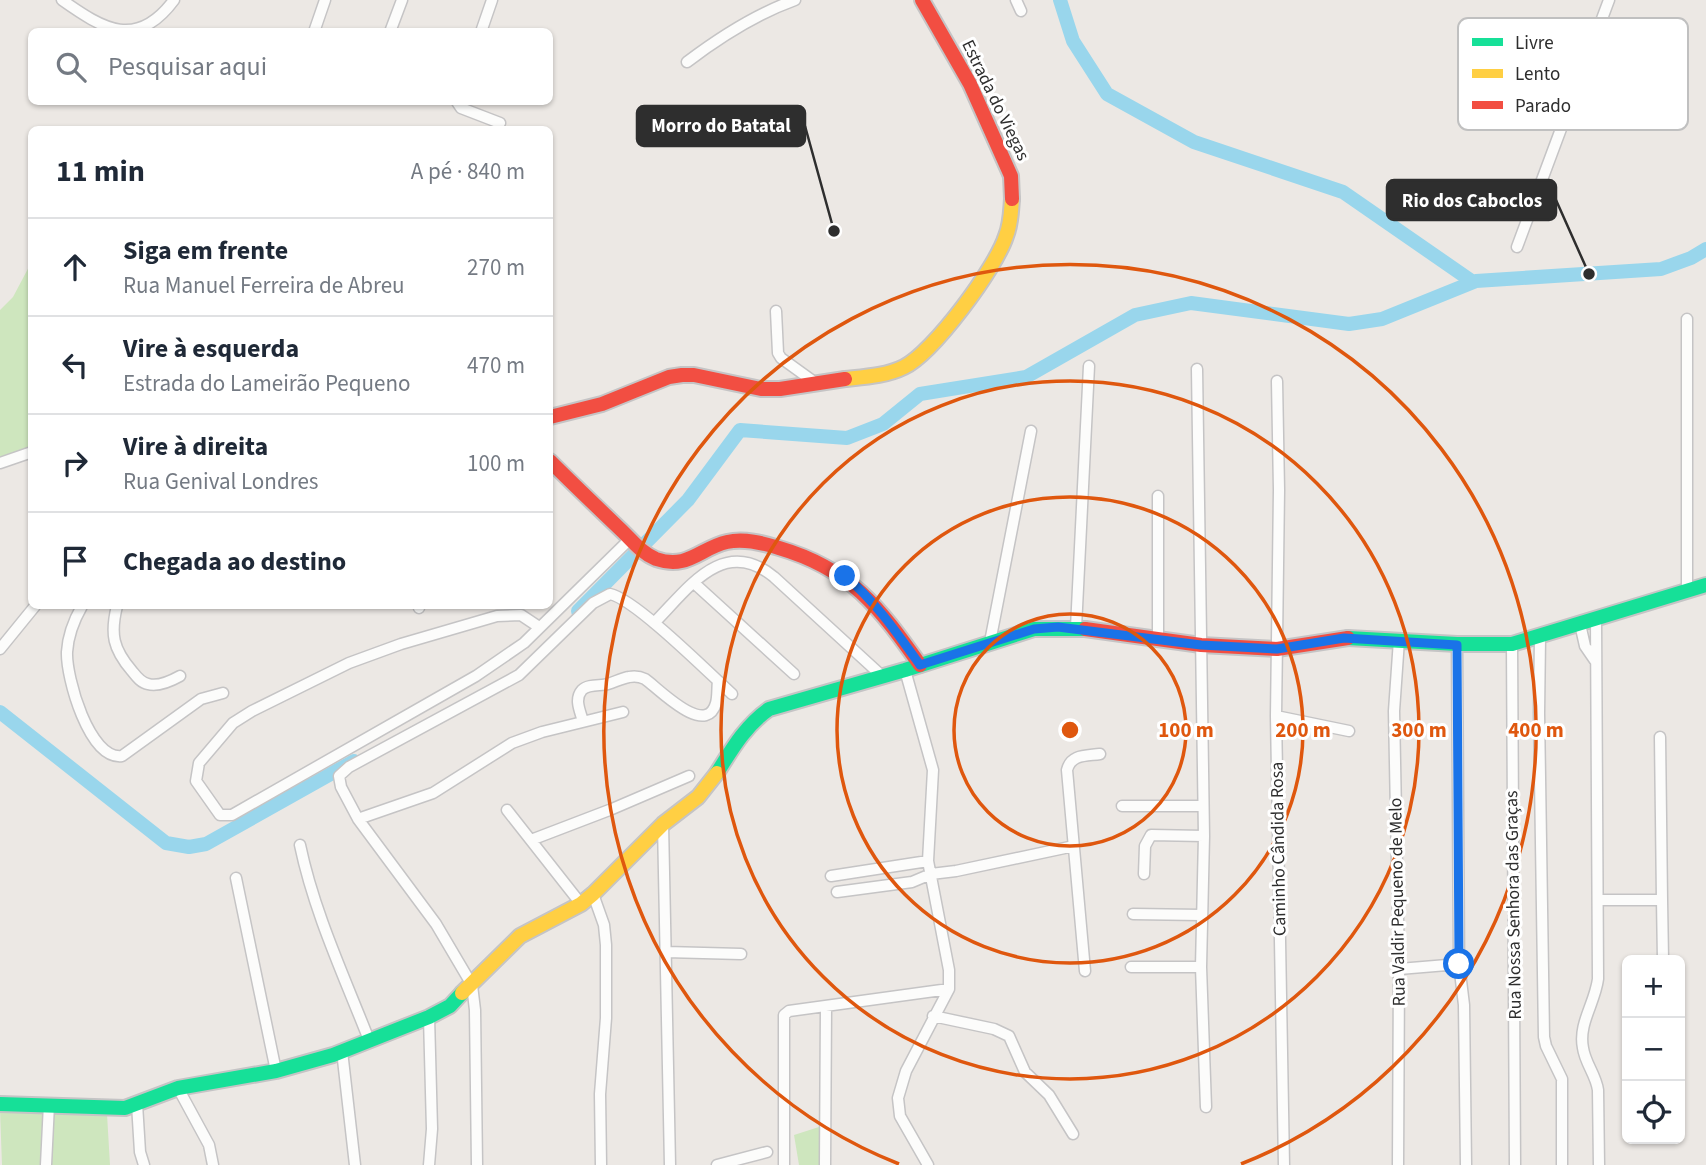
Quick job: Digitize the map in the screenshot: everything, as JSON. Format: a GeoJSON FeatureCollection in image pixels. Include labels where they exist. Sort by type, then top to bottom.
{"type":"FeatureCollection","features":[{"type":"Feature","properties":{"kind":"street"},"geometry":{"type":"LineString","coordinates":[[62,0],[99,25],[110,28]]}},
{"type":"Feature","properties":{"kind":"street"},"geometry":{"type":"LineString","coordinates":[[140,28],[153,22],[174,0]]}},
{"type":"Feature","properties":{"kind":"street"},"geometry":{"type":"LineString","coordinates":[[311,0],[324,2],[315,28]]}},
{"type":"Feature","properties":{"kind":"street"},"geometry":{"type":"LineString","coordinates":[[392,28],[402,0]]}},
{"type":"Feature","properties":{"kind":"street"},"geometry":{"type":"LineString","coordinates":[[482,28],[492,0]]}},
{"type":"Feature","properties":{"kind":"street"},"geometry":{"type":"LineString","coordinates":[[687,62],[754,19],[795,0]]}},
{"type":"Feature","properties":{"kind":"street","name":"Estrada do Viegas"},"geometry":{"type":"LineString","coordinates":[[553,417],[602,404],[669,377],[682,375],[761,389],[780,389],[883,374],[905,366],[931,345],[989,271],[1007,235],[1011,215],[1011,176],[970,84],[922,0]]}},
{"type":"Feature","properties":{"kind":"street"},"geometry":{"type":"LineString","coordinates":[[1016,0],[1021,11]]}},
{"type":"Feature","properties":{"kind":"street"},"geometry":{"type":"LineString","coordinates":[[1602,18],[1609,0]]}},
{"type":"Feature","properties":{"kind":"street"},"geometry":{"type":"LineString","coordinates":[[459,105],[500,124]]}},
{"type":"Feature","properties":{"kind":"street"},"geometry":{"type":"LineString","coordinates":[[1517,247],[1561,130]]}},
{"type":"Feature","properties":{"kind":"street"},"geometry":{"type":"LineString","coordinates":[[776,311],[778,352],[781,358],[817,384]]}},
{"type":"Feature","properties":{"kind":"street"},"geometry":{"type":"LineString","coordinates":[[1687,319],[1687,591]]}},
{"type":"Feature","properties":{"kind":"street"},"geometry":{"type":"LineString","coordinates":[[1076,628],[1090,366]]}},
{"type":"Feature","properties":{"kind":"street"},"geometry":{"type":"LineString","coordinates":[[1197,369],[1204,836],[1201,967],[1206,1107]]}},
{"type":"Feature","properties":{"kind":"street","name":"Caminho Cândida Rosa"},"geometry":{"type":"LineString","coordinates":[[1277,381],[1279,490],[1276,716],[1284,1165]]}},
{"type":"Feature","properties":{"kind":"street"},"geometry":{"type":"LineString","coordinates":[[990,642],[1031,431]]}},
{"type":"Feature","properties":{"kind":"street"},"geometry":{"type":"LineString","coordinates":[[0,463],[28,453]]}},
{"type":"Feature","properties":{"kind":"street"},"geometry":{"type":"LineString","coordinates":[[553,464],[650,556],[677,561],[695,558],[720,543],[751,541],[783,549],[845,576],[860,589],[895,630],[920,665]]}},
{"type":"Feature","properties":{"kind":"street"},"geometry":{"type":"LineString","coordinates":[[1158,496],[1158,639]]}},
{"type":"Feature","properties":{"kind":"street"},"geometry":{"type":"LineString","coordinates":[[540,627],[521,615],[497,616],[401,644],[349,663],[233,723],[199,763],[196,781],[220,815],[232,815],[465,683],[524,643],[631,540]]}},
{"type":"Feature","properties":{"kind":"street"},"geometry":{"type":"LineString","coordinates":[[654,623],[703,573],[739,561],[762,567],[882,676]]}},
{"type":"Feature","properties":{"kind":"street"},"geometry":{"type":"LineString","coordinates":[[694,583],[794,674]]}},
{"type":"Feature","properties":{"kind":"street"},"geometry":{"type":"LineString","coordinates":[[0,1104],[115,1108],[137,1104],[178,1088],[276,1071],[342,1051],[429,1017],[450,1006],[520,936],[581,904],[593,894],[663,824],[698,797],[740,737],[755,719],[769,709],[1034,629],[1076,628],[1201,645],[1277,649],[1344,638],[1457,645],[1512,644],[1540,638],[1706,585]]}},
{"type":"Feature","properties":{"kind":"street"},"geometry":{"type":"LineString","coordinates":[[477,1165],[475,1010],[472,985],[436,924],[358,820],[341,787],[339,776],[519,675],[604,595],[614,594],[620,597],[654,623],[732,694]]}},
{"type":"Feature","properties":{"kind":"street"},"geometry":{"type":"LineString","coordinates":[[0,649],[33,609]]}},
{"type":"Feature","properties":{"kind":"street"},"geometry":{"type":"LineString","coordinates":[[80,609],[70,630],[67,653],[70,677],[78,708],[98,743],[111,755],[122,756],[201,699],[223,692]]}},
{"type":"Feature","properties":{"kind":"street"},"geometry":{"type":"LineString","coordinates":[[117,609],[114,635],[116,650],[132,672],[149,685],[180,677]]}},
{"type":"Feature","properties":{"kind":"street"},"geometry":{"type":"LineString","coordinates":[[1595,619],[1597,989],[1584,1023],[1582,1038],[1583,1049],[1598,1090],[1599,1165]]}},
{"type":"Feature","properties":{"kind":"street"},"geometry":{"type":"LineString","coordinates":[[1580,624],[1585,646],[1597,662]]}},
{"type":"Feature","properties":{"kind":"street"},"geometry":{"type":"LineString","coordinates":[[1540,638],[1544,1037],[1562,1079],[1562,1165]]}},
{"type":"Feature","properties":{"kind":"street","name":"Rua Valdir Pequeno de Melo"},"geometry":{"type":"LineString","coordinates":[[1398,1165],[1399,969],[1394,711],[1399,640]]}},
{"type":"Feature","properties":{"kind":"street"},"geometry":{"type":"LineString","coordinates":[[524,643],[536,659]]}},
{"type":"Feature","properties":{"kind":"street","name":"Rua Nossa Senhora das Graças"},"geometry":{"type":"LineString","coordinates":[[1512,644],[1515,1165]]}},
{"type":"Feature","properties":{"kind":"street"},"geometry":{"type":"LineString","coordinates":[[1457,645],[1459,964],[1464,1005],[1466,1165]]}},
{"type":"Feature","properties":{"kind":"street"},"geometry":{"type":"LineString","coordinates":[[905,670],[933,770],[928,862],[946,951],[949,989],[906,1071],[897,1105],[928,1165]]}},
{"type":"Feature","properties":{"kind":"street"},"geometry":{"type":"LineString","coordinates":[[583,721],[578,702],[585,687],[606,685],[631,676],[639,677],[675,704],[700,715],[713,710],[718,681]]}},
{"type":"Feature","properties":{"kind":"street"},"geometry":{"type":"LineString","coordinates":[[358,820],[433,793],[512,743],[542,732],[623,712]]}},
{"type":"Feature","properties":{"kind":"street"},"geometry":{"type":"LineString","coordinates":[[1276,716],[1349,731]]}},
{"type":"Feature","properties":{"kind":"street"},"geometry":{"type":"LineString","coordinates":[[1660,737],[1663,955]]}},
{"type":"Feature","properties":{"kind":"street"},"geometry":{"type":"LineString","coordinates":[[1085,971],[1068,765],[1075,757],[1100,754]]}},
{"type":"Feature","properties":{"kind":"street"},"geometry":{"type":"LineString","coordinates":[[531,840],[689,776]]}},
{"type":"Feature","properties":{"kind":"street"},"geometry":{"type":"LineString","coordinates":[[1122,806],[1203,806]]}},
{"type":"Feature","properties":{"kind":"street"},"geometry":{"type":"LineString","coordinates":[[507,810],[581,904]]}},
{"type":"Feature","properties":{"kind":"street"},"geometry":{"type":"LineString","coordinates":[[663,824],[670,1165]]}},
{"type":"Feature","properties":{"kind":"street"},"geometry":{"type":"LineString","coordinates":[[1144,874],[1145,846],[1151,835],[1204,836]]}},
{"type":"Feature","properties":{"kind":"street"},"geometry":{"type":"LineString","coordinates":[[300,845],[305,871],[319,911],[369,1040]]}},
{"type":"Feature","properties":{"kind":"street"},"geometry":{"type":"LineString","coordinates":[[837,892],[912,882],[931,874],[1074,846]]}},
{"type":"Feature","properties":{"kind":"street"},"geometry":{"type":"LineString","coordinates":[[831,876],[928,862]]}},
{"type":"Feature","properties":{"kind":"street"},"geometry":{"type":"LineString","coordinates":[[236,878],[276,1071]]}},
{"type":"Feature","properties":{"kind":"street"},"geometry":{"type":"LineString","coordinates":[[593,894],[604,925],[606,946],[606,1018],[600,1094],[601,1165]]}},
{"type":"Feature","properties":{"kind":"street"},"geometry":{"type":"LineString","coordinates":[[1598,900],[1662,900]]}},
{"type":"Feature","properties":{"kind":"street"},"geometry":{"type":"LineString","coordinates":[[1133,914],[1202,915]]}},
{"type":"Feature","properties":{"kind":"street"},"geometry":{"type":"LineString","coordinates":[[666,952],[741,954]]}},
{"type":"Feature","properties":{"kind":"street"},"geometry":{"type":"LineString","coordinates":[[1399,969],[1459,964]]}},
{"type":"Feature","properties":{"kind":"street"},"geometry":{"type":"LineString","coordinates":[[1131,967],[1201,967]]}},
{"type":"Feature","properties":{"kind":"street"},"geometry":{"type":"LineString","coordinates":[[784,1165],[784,1014],[949,989]]}},
{"type":"Feature","properties":{"kind":"street"},"geometry":{"type":"LineString","coordinates":[[825,1165],[826,1007]]}},
{"type":"Feature","properties":{"kind":"street"},"geometry":{"type":"LineString","coordinates":[[933,1016],[1009,1036],[1025,1072],[1049,1095],[1073,1134]]}},
{"type":"Feature","properties":{"kind":"street"},"geometry":{"type":"LineString","coordinates":[[429,1017],[432,1129],[429,1165]]}},
{"type":"Feature","properties":{"kind":"street"},"geometry":{"type":"LineString","coordinates":[[342,1051],[355,1165]]}},
{"type":"Feature","properties":{"kind":"street"},"geometry":{"type":"LineString","coordinates":[[178,1088],[209,1144],[213,1165]]}},
{"type":"Feature","properties":{"kind":"street"},"geometry":{"type":"LineString","coordinates":[[46,1165],[49,1104]]}},
{"type":"Feature","properties":{"kind":"street"},"geometry":{"type":"LineString","coordinates":[[137,1104],[140,1152],[144,1165]]}},
{"type":"Feature","properties":{"kind":"street"},"geometry":{"type":"LineString","coordinates":[[718,1165],[767,1152]]}},
{"type":"Feature","properties":{"kind":"green space"},"geometry":{"type":"Polygon","coordinates":[[[28,269],[28,448],[0,458],[0,310],[13,297],[28,269]]]}},
{"type":"Feature","properties":{"kind":"green space"},"geometry":{"type":"Polygon","coordinates":[[[0,1110],[107,1114],[110,1165],[2,1165],[0,1110]]]}},
{"type":"Feature","properties":{"kind":"green space"},"geometry":{"type":"Polygon","coordinates":[[[822,1126],[821,1165],[799,1165],[794,1135],[822,1126]]]}},
{"type":"Feature","properties":{"kind":"waterway"},"geometry":{"type":"LineString","coordinates":[[1060,0],[1073,41],[1107,94],[1194,142],[1343,192],[1473,282]]}},
{"type":"Feature","properties":{"kind":"waterway"},"geometry":{"type":"LineString","coordinates":[[578,611],[688,500],[740,430],[847,438],[883,424],[920,394],[1026,377],[1135,315],[1191,303],[1349,324],[1382,319],[1476,281],[1661,269],[1691,258],[1706,249]]}},
{"type":"Feature","properties":{"kind":"waterway"},"geometry":{"type":"LineString","coordinates":[[0,712],[166,843],[189,847],[206,844],[354,761]]}},
{"type":"Feature","properties":{"kind":"traffic: fast"},"geometry":{"type":"LineString","coordinates":[[1348,638],[1512,644],[1706,585]]}},
{"type":"Feature","properties":{"kind":"traffic: fast"},"geometry":{"type":"LineString","coordinates":[[717,773],[746,730],[769,709],[1034,629],[1085,629]]}},
{"type":"Feature","properties":{"kind":"traffic: fast"},"geometry":{"type":"LineString","coordinates":[[0,1104],[125,1108],[178,1088],[276,1071],[333,1055],[429,1017],[450,1006],[462,993]]}},
{"type":"Feature","properties":{"kind":"traffic: slow"},"geometry":{"type":"LineString","coordinates":[[845,379],[875,376],[897,370],[916,359],[931,345],[977,288],[1000,250],[1009,227],[1012,199]]}},
{"type":"Feature","properties":{"kind":"traffic: slow"},"geometry":{"type":"LineString","coordinates":[[462,993],[520,936],[581,904],[593,894],[663,824],[698,797],[717,773]]}},
{"type":"Feature","properties":{"kind":"traffic: jam"},"geometry":{"type":"LineString","coordinates":[[922,0],[970,84],[1011,176],[1012,199]]}},
{"type":"Feature","properties":{"kind":"traffic: jam"},"geometry":{"type":"LineString","coordinates":[[553,416],[602,404],[669,377],[682,375],[761,389],[780,389],[845,379]]}},
{"type":"Feature","properties":{"kind":"traffic: jam"},"geometry":{"type":"LineString","coordinates":[[553,464],[636,545],[656,559],[677,562],[727,542],[747,541],[779,548],[826,567],[844,579],[876,608],[920,665]]}},
{"type":"Feature","properties":{"kind":"traffic: jam"},"geometry":{"type":"LineString","coordinates":[[1085,629],[1201,645],[1277,649],[1348,638]]}},
{"type":"Feature","properties":{"kind":"place","name":"Morro do Batatal"},"geometry":{"type":"Point","coordinates":[834,231]}},
{"type":"Feature","properties":{"kind":"place","name":"Rio dos Caboclos"},"geometry":{"type":"Point","coordinates":[1589,274]}},
{"type":"Feature","properties":{"kind":"route"},"geometry":{"type":"LineString","coordinates":[[845,576],[881,612],[920,665],[1034,629],[1058,627],[1201,645],[1277,649],[1344,638],[1457,645],[1459,964]]}}]}
